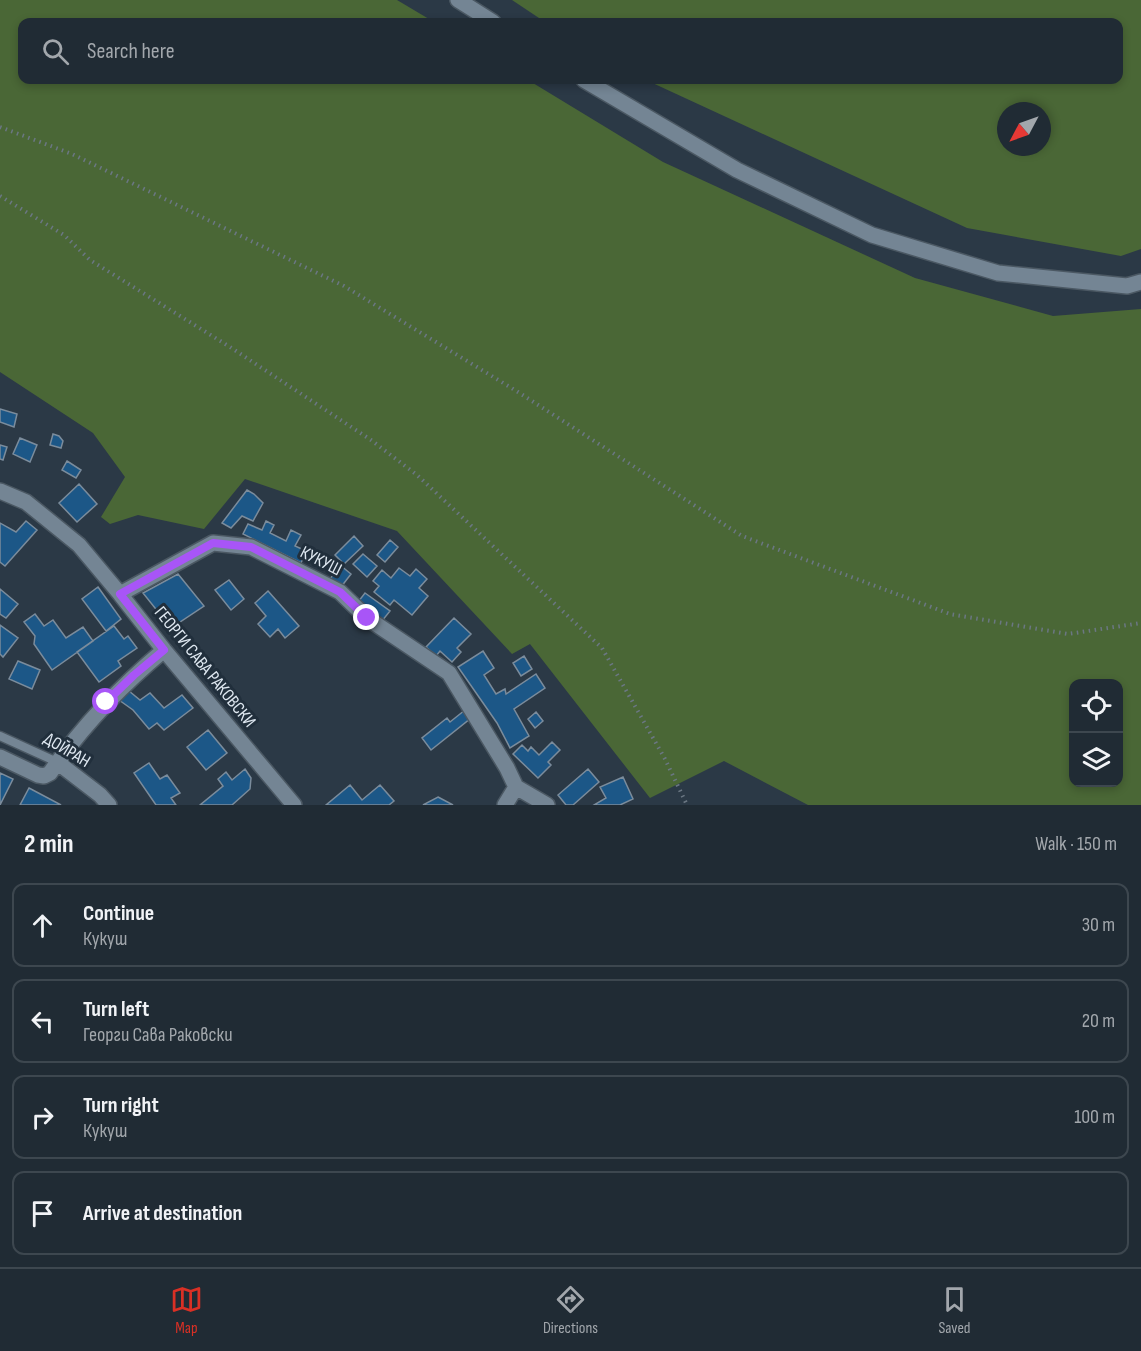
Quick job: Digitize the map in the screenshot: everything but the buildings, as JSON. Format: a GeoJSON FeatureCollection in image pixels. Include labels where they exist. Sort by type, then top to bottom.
{"type":"FeatureCollection","features":[{"type":"Feature","properties":{"kind":"street"},"geometry":{"type":"LineString","coordinates":[[458,0],[487,18]]}},
{"type":"Feature","properties":{"kind":"street"},"geometry":{"type":"LineString","coordinates":[[591,84],[737,170],[872,235],[998,273],[1127,286],[1141,282]]}},
{"type":"Feature","properties":{"kind":"street","name":"ГЕОРГИ САВА РАКОВСКИ"},"geometry":{"type":"LineString","coordinates":[[0,491],[26,501],[79,545],[294,805]]}},
{"type":"Feature","properties":{"kind":"street","name":"КУКУШ"},"geometry":{"type":"LineString","coordinates":[[120,594],[213,543],[251,547],[340,592],[367,618],[449,673],[507,768],[516,787]]}},
{"type":"Feature","properties":{"kind":"street"},"geometry":{"type":"LineString","coordinates":[[57,762],[106,702],[164,650]]}},
{"type":"Feature","properties":{"kind":"street","name":"ДОЙРАН"},"geometry":{"type":"LineString","coordinates":[[0,756],[44,776],[50,773],[57,762],[110,805]]}},
{"type":"Feature","properties":{"kind":"street"},"geometry":{"type":"LineString","coordinates":[[505,805],[516,787],[547,805]]}},
{"type":"Feature","properties":{"kind":"lane","name":"ДОЙРАН"},"geometry":{"type":"LineString","coordinates":[[0,736],[57,762]]}},
{"type":"Feature","properties":{"kind":"path"},"geometry":{"type":"LineString","coordinates":[[0,127],[72,154],[344,286],[518,392],[742,536],[950,614],[1068,634],[1141,623]]}},
{"type":"Feature","properties":{"kind":"path"},"geometry":{"type":"LineString","coordinates":[[0,196],[63,235],[90,260],[239,353],[371,440],[417,475],[602,648],[665,759],[687,805]]}},
{"type":"Feature","properties":{"kind":"green space"},"geometry":{"type":"Polygon","coordinates":[[[0,0],[397,0],[427,18],[18,18],[18,84],[535,84],[663,162],[915,278],[1053,316],[1141,309],[1141,805],[808,805],[724,761],[650,798],[530,644],[512,654],[397,531],[245,479],[204,529],[138,515],[110,524],[101,517],[125,477],[93,433],[0,372],[0,0]]]}},
{"type":"Feature","properties":{"kind":"green space"},"geometry":{"type":"Polygon","coordinates":[[[512,0],[1141,0],[1141,249],[1121,256],[967,228],[655,84],[1123,84],[1123,18],[539,18],[512,0]]]}},
{"type":"Feature","properties":{"kind":"route"},"geometry":{"type":"LineString","coordinates":[[106,702],[164,650],[120,594],[213,543],[251,547],[340,592],[367,618]]}}]}
